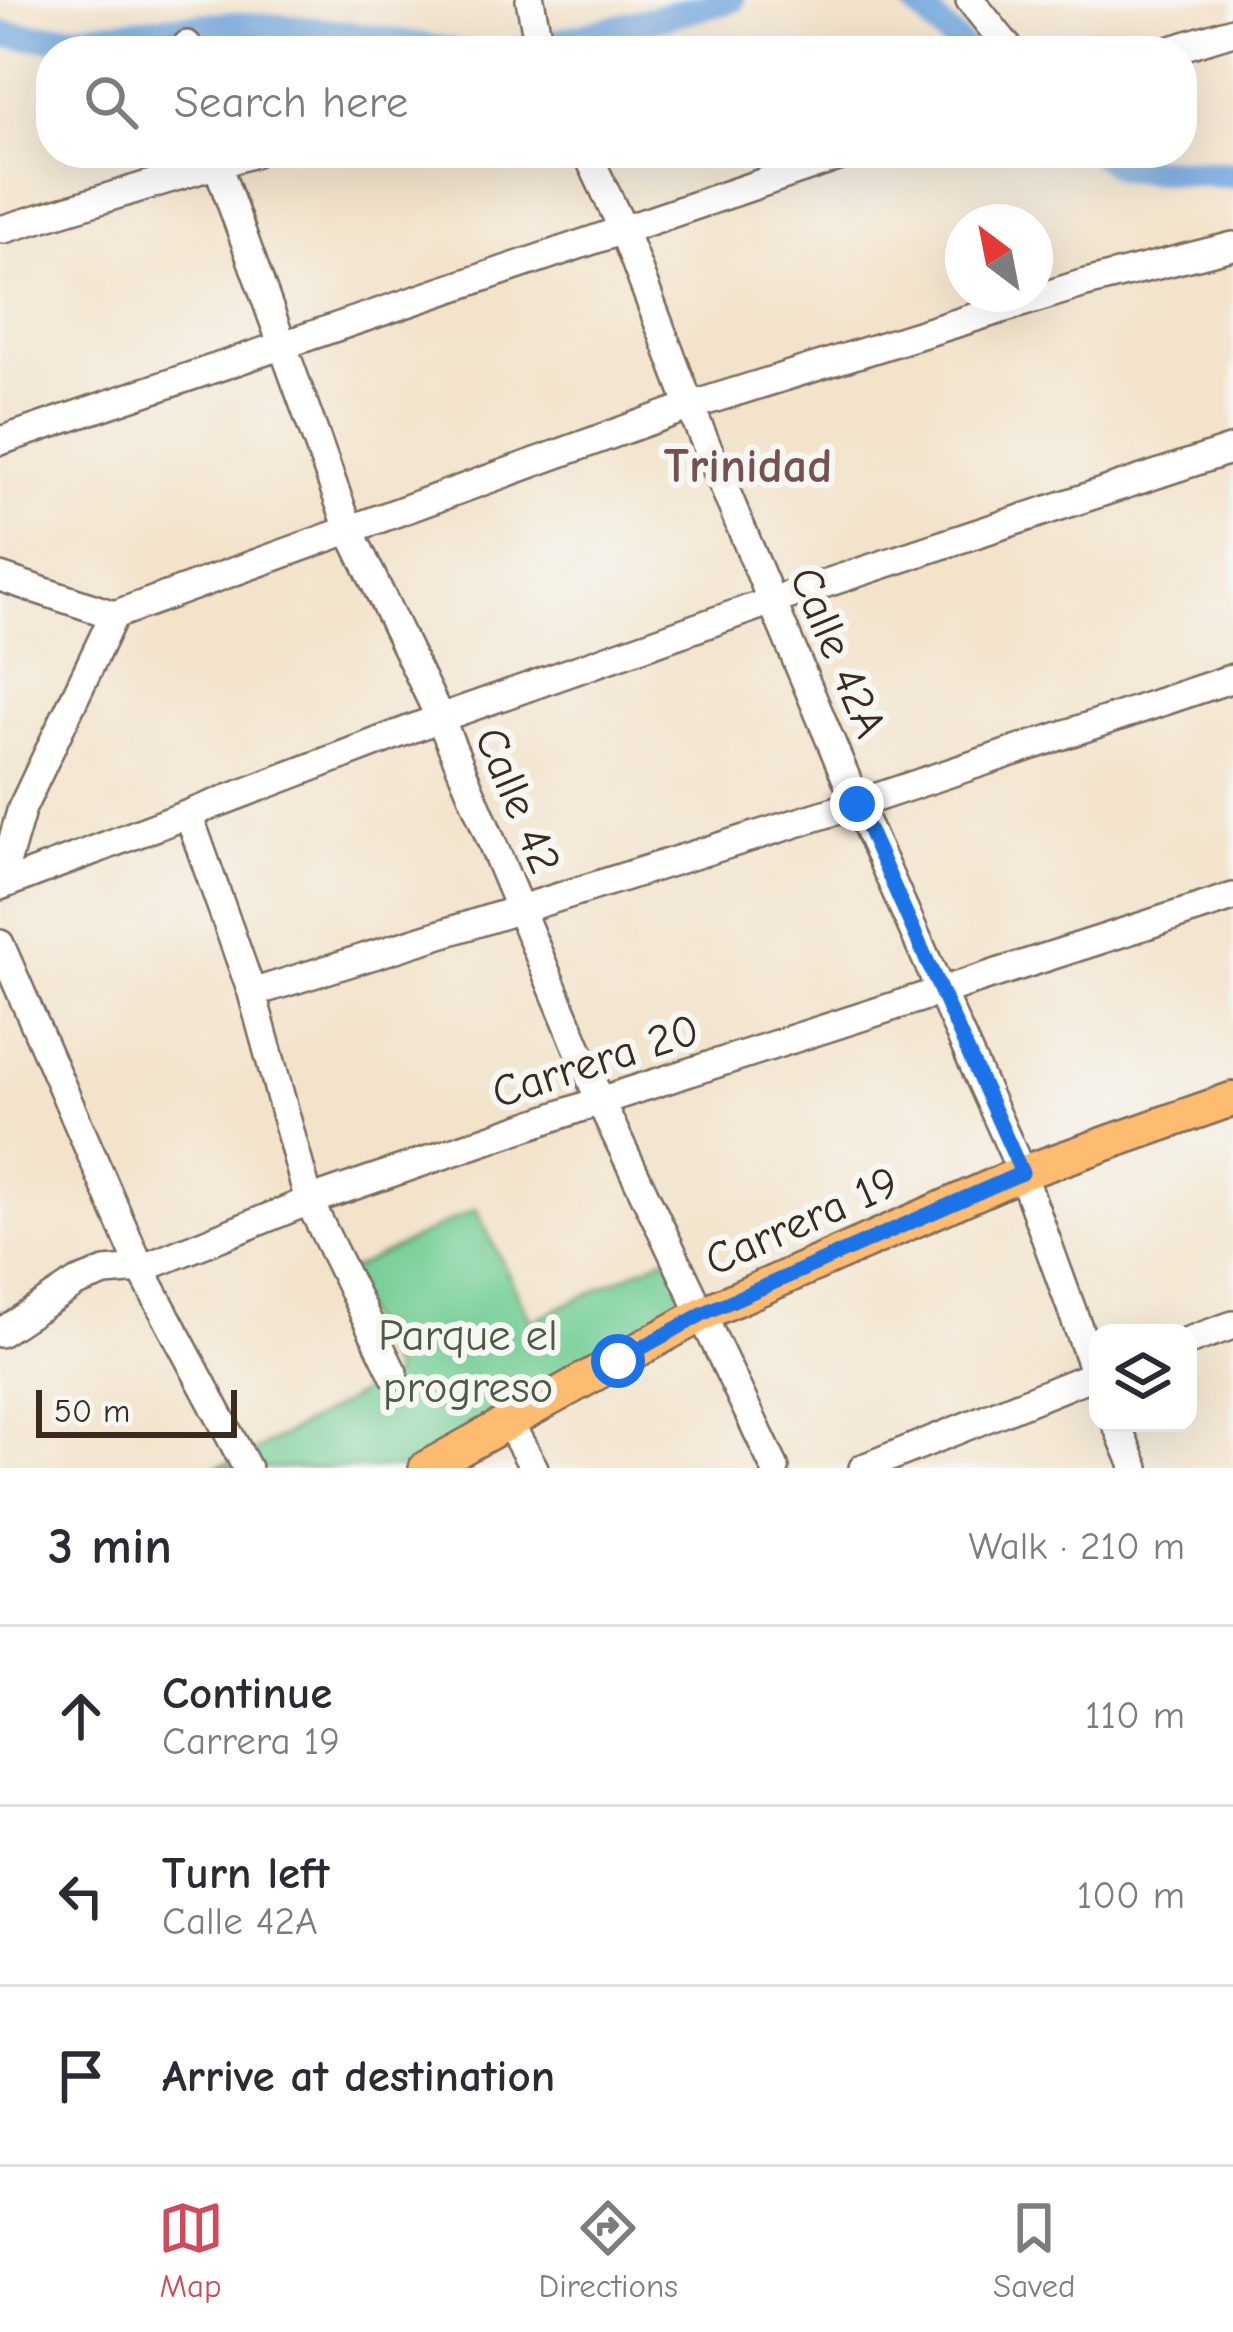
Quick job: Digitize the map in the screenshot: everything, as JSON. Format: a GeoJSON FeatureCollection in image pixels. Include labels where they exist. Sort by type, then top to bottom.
{"type":"FeatureCollection","features":[{"type":"Feature","properties":{"kind":"main road","name":"Carrera 19"},"geometry":{"type":"LineString","coordinates":[[426,1468],[704,1313],[1022,1173],[1233,1099]]}},
{"type":"Feature","properties":{"kind":"street"},"geometry":{"type":"LineString","coordinates":[[970,0],[1000,36]]}},
{"type":"Feature","properties":{"kind":"street"},"geometry":{"type":"LineString","coordinates":[[1197,42],[1233,31]]}},
{"type":"Feature","properties":{"kind":"street"},"geometry":{"type":"LineString","coordinates":[[4,230],[185,168]]}},
{"type":"Feature","properties":{"kind":"street","name":"Calle 42"},"geometry":{"type":"LineString","coordinates":[[218,168],[349,529],[440,718],[600,1101],[775,1468]]}},
{"type":"Feature","properties":{"kind":"street","name":"Calle 42A"},"geometry":{"type":"LineString","coordinates":[[594,168],[857,804],[1022,1173],[1089,1354]]}},
{"type":"Feature","properties":{"kind":"street"},"geometry":{"type":"LineString","coordinates":[[0,441],[804,168]]}},
{"type":"Feature","properties":{"kind":"street"},"geometry":{"type":"LineString","coordinates":[[0,577],[113,615],[690,406],[1082,284],[1233,246]]}},
{"type":"Feature","properties":{"kind":"street"},"geometry":{"type":"LineString","coordinates":[[113,615],[11,804],[0,885],[440,718],[772,601],[1233,449]]}},
{"type":"Feature","properties":{"kind":"street"},"geometry":{"type":"LineString","coordinates":[[252,993],[857,804],[1233,678]]}},
{"type":"Feature","properties":{"kind":"street"},"geometry":{"type":"LineString","coordinates":[[189,816],[252,993],[309,1201],[394,1375]]}},
{"type":"Feature","properties":{"kind":"street","name":"Carrera 20"},"geometry":{"type":"LineString","coordinates":[[0,1334],[76,1283],[105,1272],[141,1270],[309,1201],[600,1101],[1233,897]]}},
{"type":"Feature","properties":{"kind":"street"},"geometry":{"type":"LineString","coordinates":[[0,944],[141,1270],[247,1468]]}},
{"type":"Feature","properties":{"kind":"street"},"geometry":{"type":"LineString","coordinates":[[1197,1338],[1233,1325]]}},
{"type":"Feature","properties":{"kind":"street"},"geometry":{"type":"LineString","coordinates":[[863,1468],[1089,1379]]}},
{"type":"Feature","properties":{"kind":"street"},"geometry":{"type":"LineString","coordinates":[[508,1421],[534,1468]]}},
{"type":"Feature","properties":{"kind":"street"},"geometry":{"type":"LineString","coordinates":[[1120,1432],[1136,1468]]}},
{"type":"Feature","properties":{"kind":"green space","name":"Parque el progreso"},"geometry":{"type":"Polygon","coordinates":[[[476,1209],[531,1321],[675,1253],[704,1313],[426,1468],[213,1468],[242,1458],[394,1375],[343,1273],[476,1209]]]}},
{"type":"Feature","properties":{"kind":"waterway"},"geometry":{"type":"LineString","coordinates":[[583,36],[731,0]]}},
{"type":"Feature","properties":{"kind":"waterway"},"geometry":{"type":"LineString","coordinates":[[913,0],[950,36]]}},
{"type":"Feature","properties":{"kind":"waterway"},"geometry":{"type":"LineString","coordinates":[[80,36],[216,25],[356,36]]}},
{"type":"Feature","properties":{"kind":"waterway"},"geometry":{"type":"LineString","coordinates":[[0,34],[36,36]]}},
{"type":"Feature","properties":{"kind":"waterway"},"geometry":{"type":"LineString","coordinates":[[1122,168],[1233,175]]}},
{"type":"Feature","properties":{"kind":"district","name":"Trinidad"},"geometry":{"type":"Point","coordinates":[748,465]}},
{"type":"Feature","properties":{"kind":"route"},"geometry":{"type":"LineString","coordinates":[[618,1361],[704,1313],[1022,1173],[857,804]]}}]}
